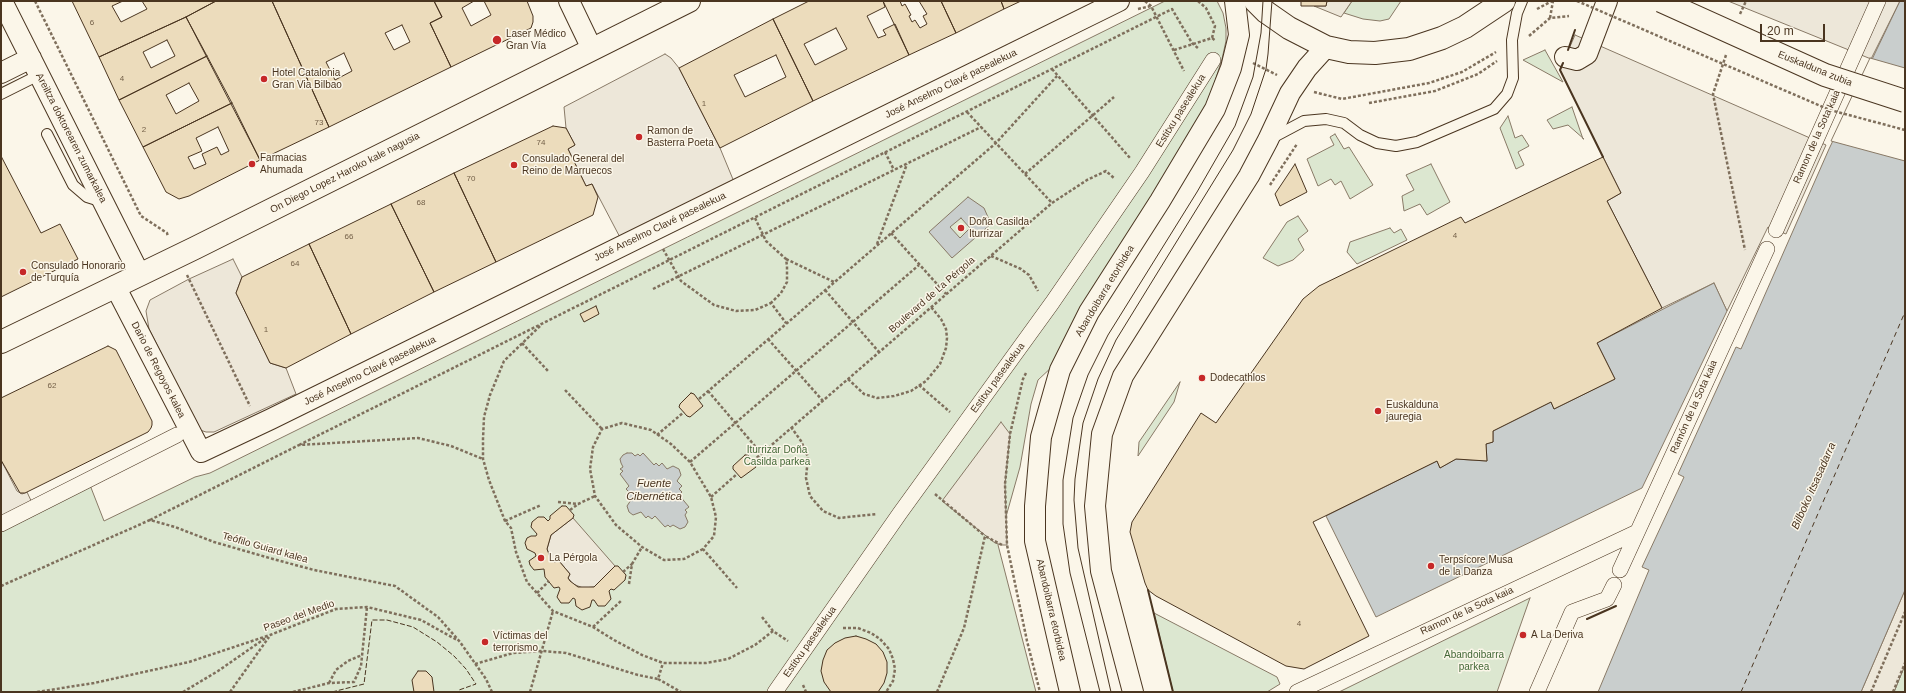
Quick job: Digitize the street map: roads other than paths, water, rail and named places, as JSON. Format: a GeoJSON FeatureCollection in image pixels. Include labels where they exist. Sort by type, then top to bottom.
{"type":"FeatureCollection","features":[{"type":"Feature","properties":{"kind":"main road","name":"On Diego Lopez Haroko kale nagusia"},"geometry":{"type":"LineString","coordinates":[[1,342],[689,1]]}},
{"type":"Feature","properties":{"kind":"main road"},"geometry":{"type":"LineString","coordinates":[[1255,1],[1266,12],[1289,28],[1326,47],[1349,52],[1375,52],[1409,49],[1454,33],[1503,2]]}},
{"type":"Feature","properties":{"kind":"main road","name":"Euskalduna zubia"},"geometry":{"type":"LineString","coordinates":[[1661,1],[1825,75],[1905,101]]}},
{"type":"Feature","properties":{"kind":"street","name":"Areiltza doktorearen zumarkalea"},"geometry":{"type":"LineString","coordinates":[[2,1],[140,274]]}},
{"type":"Feature","properties":{"kind":"street"},"geometry":{"type":"LineString","coordinates":[[569,1],[592,49]]}},
{"type":"Feature","properties":{"kind":"street","name":"José Anselmo Clavé pasealekua"},"geometry":{"type":"LineString","coordinates":[[201,452],[259,425],[1120,1]]}},
{"type":"Feature","properties":{"kind":"street","name":"Abandoibarra etorbidea"},"geometry":{"type":"LineString","coordinates":[[1070,692],[1035,541],[1035,506],[1041,437],[1060,370],[1089,312],[1160,200],[1215,109],[1231,68],[1239,35],[1235,1]]}},
{"type":"Feature","properties":{"kind":"street"},"geometry":{"type":"LineString","coordinates":[[1565,57],[1577,60],[1586,54],[1607,1]]}},
{"type":"Feature","properties":{"kind":"street","name":"Ramon de la Sota kaia"},"geometry":{"type":"LineString","coordinates":[[1776,230],[1878,1]]}},
{"type":"Feature","properties":{"kind":"street"},"geometry":{"type":"LineString","coordinates":[[1133,692],[1101,571],[1095,506],[1102,434],[1124,376],[1249,176],[1290,93],[1307,68],[1326,47]]}},
{"type":"Feature","properties":{"kind":"street","name":"Estitxu pasealekua"},"geometry":{"type":"LineString","coordinates":[[776,692],[900,513],[1052,303],[1142,172],[1213,60]]}},
{"type":"Feature","properties":{"kind":"street"},"geometry":{"type":"LineString","coordinates":[[1,73],[35,66]]}},
{"type":"Feature","properties":{"kind":"street","name":"Ramón de la Sota kaia"},"geometry":{"type":"LineString","coordinates":[[1620,570],[1767,249]]}},
{"type":"Feature","properties":{"kind":"street","name":"Dario de Regoyos kalea"},"geometry":{"type":"LineString","coordinates":[[115,286],[201,452]]}},
{"type":"Feature","properties":{"kind":"street"},"geometry":{"type":"LineString","coordinates":[[1,524],[177,435]]}},
{"type":"Feature","properties":{"kind":"street","name":"Ramon de la Sota kaia"},"geometry":{"type":"LineString","coordinates":[[1297,692],[1638,532]]}},
{"type":"Feature","properties":{"kind":"street"},"geometry":{"type":"LineString","coordinates":[[1537,692],[1572,612],[1607,599],[1614,585]]}},
{"type":"Feature","properties":{"kind":"lane"},"geometry":{"type":"LineString","coordinates":[[1268,140],[1304,120],[1326,119],[1344,124],[1377,144],[1396,146],[1417,142],[1494,109],[1507,94],[1513,78],[1512,40],[1517,13],[1522,1]]}},
{"type":"Feature","properties":{"kind":"lane"},"geometry":{"type":"LineString","coordinates":[[1,94],[35,66]]}},
{"type":"Feature","properties":{"kind":"lane"},"geometry":{"type":"LineString","coordinates":[[47,134],[73,184],[88,197],[104,203]]}},
{"type":"Feature","properties":{"kind":"water","name":"Bilboko itsasadarra"},"geometry":{"type":"Polygon","coordinates":[[[1900,1],[1905,1],[1905,590],[1861,692],[1598,692],[1649,570],[1642,567],[1684,477],[1678,474],[1736,347],[1741,349],[1829,149],[1900,1]]]}},
{"type":"Feature","properties":{"kind":"water"},"geometry":{"type":"Polygon","coordinates":[[[968,197],[984,208],[991,224],[952,258],[929,232],[968,197]],[[961,218],[950,227],[960,238],[970,228],[961,218]]]}},
{"type":"Feature","properties":{"kind":"water"},"geometry":{"type":"Polygon","coordinates":[[[1714,283],[1727,311],[1642,488],[1376,617],[1326,516],[1437,461],[1440,468],[1456,459],[1487,461],[1486,444],[1493,442],[1493,431],[1551,402],[1554,409],[1615,379],[1597,343],[1714,283]]]}},
{"type":"Feature","properties":{"kind":"water","name":"Fuente Cibernética"},"geometry":{"type":"Polygon","coordinates":[[[627,453],[632,453],[635,456],[638,454],[640,456],[643,453],[654,465],[656,463],[659,466],[662,463],[667,469],[673,466],[679,469],[681,475],[677,481],[682,486],[679,489],[682,492],[679,495],[689,507],[685,510],[687,512],[685,515],[688,522],[685,527],[680,529],[673,525],[670,527],[668,525],[665,527],[655,516],[652,519],[648,516],[646,518],[641,512],[633,515],[629,512],[627,506],[631,500],[626,494],[629,492],[626,489],[629,486],[620,474],[623,471],[620,469],[623,467],[620,459],[627,453]]]}},
{"type":"Feature","properties":{"kind":"tram line"},"geometry":{"type":"LineString","coordinates":[[1100,692],[1070,573],[1063,524],[1063,480],[1073,418],[1088,375],[1108,335],[1197,192],[1235,126],[1253,77],[1261,33],[1263,1]]}},
{"type":"Feature","properties":{"kind":"tram line"},"geometry":{"type":"LineString","coordinates":[[1111,692],[1078,548],[1074,500],[1075,479],[1083,423],[1098,379],[1116,340],[1233,150],[1251,114],[1266,69],[1272,1]]}},
{"type":"Feature","properties":{"kind":"place","name":"Laser Médico Gran Vía"},"geometry":{"type":"Point","coordinates":[497,40]}},
{"type":"Feature","properties":{"kind":"place","name":"Hotel Catalonia Gran Via Bilbao"},"geometry":{"type":"Point","coordinates":[264,79]}},
{"type":"Feature","properties":{"kind":"place","name":"Ramon de Basterra Poeta"},"geometry":{"type":"Point","coordinates":[639,137]}},
{"type":"Feature","properties":{"kind":"place","name":"Farmacias Ahumada"},"geometry":{"type":"Point","coordinates":[252,164]}},
{"type":"Feature","properties":{"kind":"place","name":"Consulado General del Reino de Marruecos"},"geometry":{"type":"Point","coordinates":[514,165]}},
{"type":"Feature","properties":{"kind":"place","name":"Doña Casilda Iturrizar"},"geometry":{"type":"Point","coordinates":[961,228]}},
{"type":"Feature","properties":{"kind":"place","name":"Consulado Honorario de Turquía"},"geometry":{"type":"Point","coordinates":[23,272]}},
{"type":"Feature","properties":{"kind":"place","name":"Dodecathlos"},"geometry":{"type":"Point","coordinates":[1202,378]}},
{"type":"Feature","properties":{"kind":"place","name":"Euskalduna jauregia"},"geometry":{"type":"Point","coordinates":[1378,411]}},
{"type":"Feature","properties":{"kind":"place","name":"La Pérgola"},"geometry":{"type":"Point","coordinates":[541,558]}},
{"type":"Feature","properties":{"kind":"place","name":"Terpsícore Musa de la Danza"},"geometry":{"type":"Point","coordinates":[1431,566]}},
{"type":"Feature","properties":{"kind":"place","name":"A La Deriva"},"geometry":{"type":"Point","coordinates":[1523,635]}},
{"type":"Feature","properties":{"kind":"place","name":"Víctimas del terrorismo"},"geometry":{"type":"Point","coordinates":[485,642]}},
{"type":"Feature","properties":{"kind":"park label","name":"Iturrizar Doña Casilda parkea"},"geometry":{"type":"Point","coordinates":[777,456]}},
{"type":"Feature","properties":{"kind":"park label","name":"Abandoibarra parkea"},"geometry":{"type":"Point","coordinates":[1474,660]}}]}
